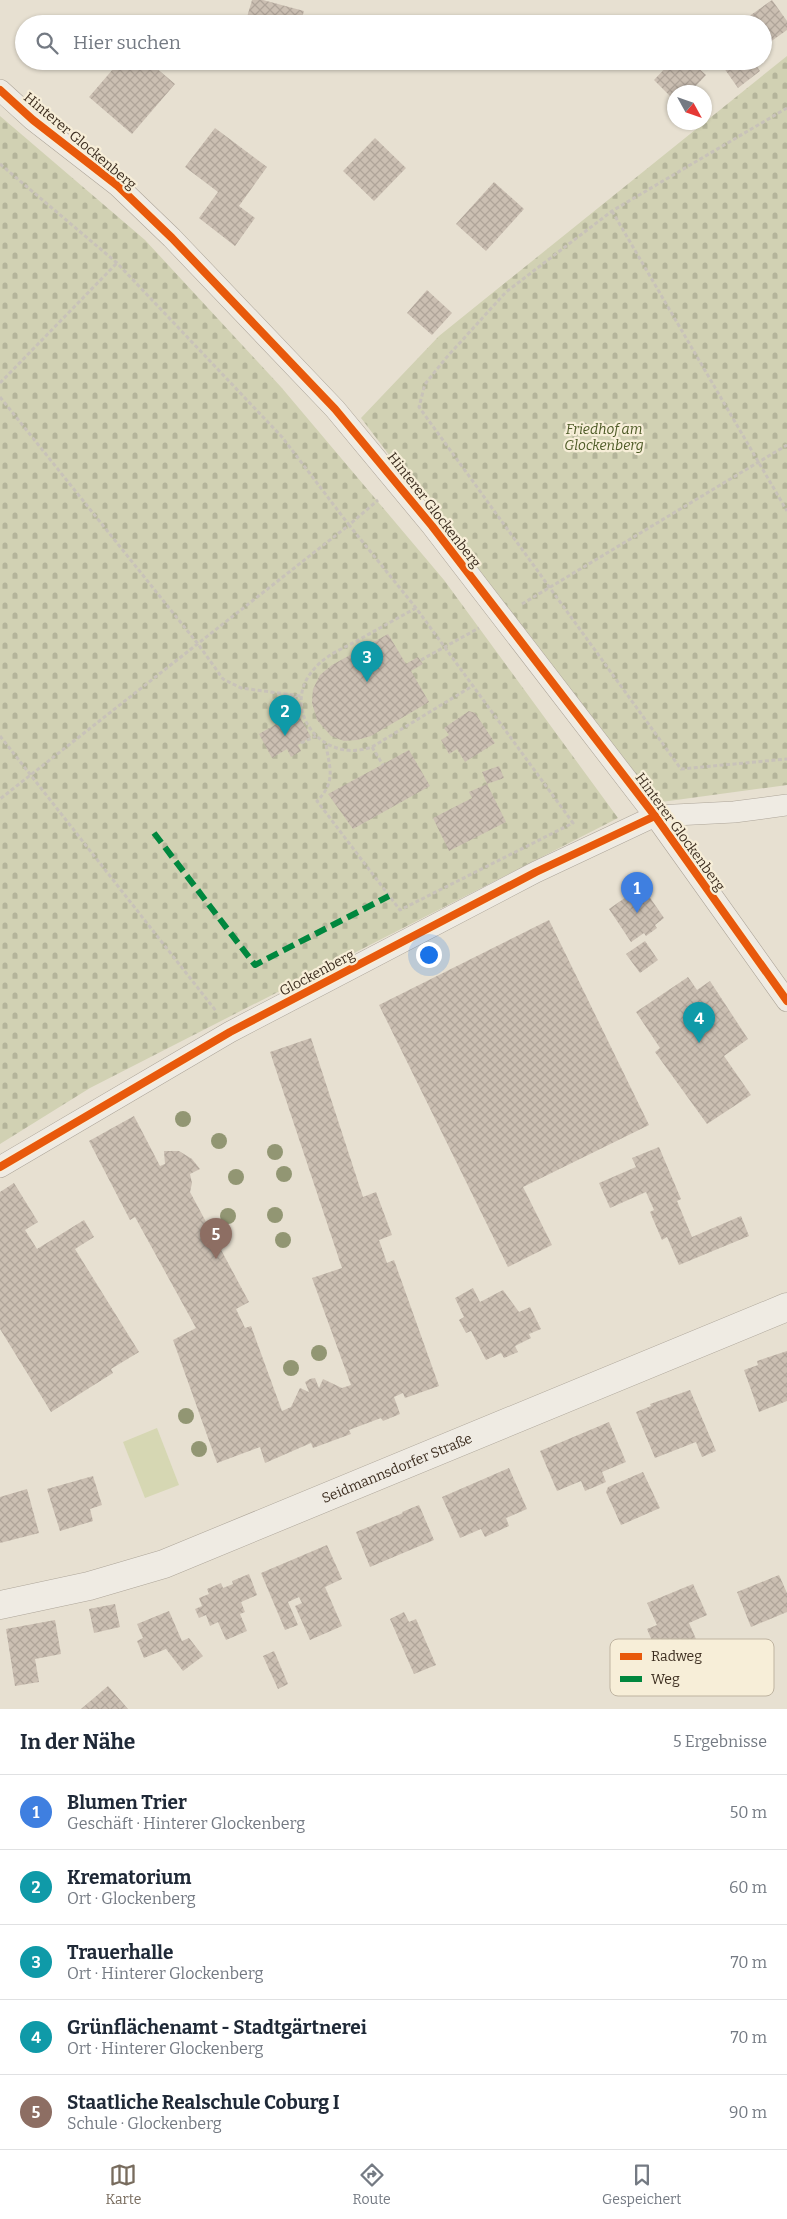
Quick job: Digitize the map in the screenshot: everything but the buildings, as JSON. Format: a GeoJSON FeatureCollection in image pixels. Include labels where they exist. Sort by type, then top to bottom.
{"type":"FeatureCollection","features":[{"type":"Feature","properties":{"kind":"street","name":"Hinterer Glockenberg"},"geometry":{"type":"LineString","coordinates":[[0,90],[33,120],[118,186],[172,238],[335,409],[400,486],[655,816],[787,1001]]}},
{"type":"Feature","properties":{"kind":"street","name":"Glockenberg"},"geometry":{"type":"LineString","coordinates":[[0,1167],[230,1032],[536,872],[655,816],[734,812],[787,805]]}},
{"type":"Feature","properties":{"kind":"street","name":"Seidmannsdorfer Straße"},"geometry":{"type":"LineString","coordinates":[[0,1605],[88,1586],[164,1564],[787,1307]]}},
{"type":"Feature","properties":{"kind":"path"},"geometry":{"type":"LineString","coordinates":[[787,108],[612,211],[506,292],[425,384],[419,407],[681,769],[787,759]]}},
{"type":"Feature","properties":{"kind":"path"},"geometry":{"type":"LineString","coordinates":[[0,164],[117,263],[282,437],[416,608],[573,823],[400,910],[318,802],[327,791],[331,778],[326,744]]}},
{"type":"Feature","properties":{"kind":"path"},"geometry":{"type":"LineString","coordinates":[[612,211],[787,510]]}},
{"type":"Feature","properties":{"kind":"path"},"geometry":{"type":"LineString","coordinates":[[0,383],[117,263]]}},
{"type":"Feature","properties":{"kind":"path"},"geometry":{"type":"LineString","coordinates":[[0,397],[198,644],[223,679],[241,688],[301,696]]}},
{"type":"Feature","properties":{"kind":"path"},"geometry":{"type":"LineString","coordinates":[[421,660],[550,588],[787,444]]}},
{"type":"Feature","properties":{"kind":"path"},"geometry":{"type":"LineString","coordinates":[[0,800],[350,525],[377,500],[400,486]]}},
{"type":"Feature","properties":{"kind":"path"},"geometry":{"type":"LineString","coordinates":[[416,608],[326,657],[313,670],[301,696],[305,716],[316,736],[326,744],[342,750],[352,751],[372,747],[474,685]]}},
{"type":"Feature","properties":{"kind":"path"},"geometry":{"type":"LineString","coordinates":[[277,723],[277,711],[286,701],[301,696]]}},
{"type":"Feature","properties":{"kind":"path"},"geometry":{"type":"LineString","coordinates":[[0,736],[223,1020],[230,1032]]}},
{"type":"Feature","properties":{"kind":"path"},"geometry":{"type":"LineString","coordinates":[[301,743],[316,736]]}},
{"type":"Feature","properties":{"kind":"path"},"geometry":{"type":"LineString","coordinates":[[372,747],[383,765]]}},
{"type":"Feature","properties":{"kind":"green space","name":"Friedhof am Glockenberg"},"geometry":{"type":"Polygon","coordinates":[[[787,56],[787,785],[654,803],[361,418],[439,336],[695,130],[712,130],[712,116],[772,70],[787,56]]]}},
{"type":"Feature","properties":{"kind":"green space"},"geometry":{"type":"Polygon","coordinates":[[[0,116],[145,240],[281,387],[444,580],[618,818],[90,1088],[0,1144],[0,116]]]}},
{"type":"Feature","properties":{"kind":"green space"},"geometry":{"type":"Polygon","coordinates":[[[157,1428],[179,1485],[145,1498],[123,1442],[157,1428]]]}},
{"type":"Feature","properties":{"kind":"marked path"},"geometry":{"type":"LineString","coordinates":[[154,833],[255,965],[389,896]]}},
{"type":"Feature","properties":{"kind":"cycle path"},"geometry":{"type":"LineString","coordinates":[[0,90],[33,120],[118,186],[172,238],[335,409],[432,526],[655,816],[787,1001]]}},
{"type":"Feature","properties":{"kind":"cycle path"},"geometry":{"type":"LineString","coordinates":[[0,1167],[230,1032],[536,872],[655,816]]}},
{"type":"Feature","properties":{"kind":"place","name":"Trauerhalle"},"geometry":{"type":"Point","coordinates":[367,682]}},
{"type":"Feature","properties":{"kind":"place","name":"Krematorium"},"geometry":{"type":"Point","coordinates":[285,736]}},
{"type":"Feature","properties":{"kind":"place","name":"Blumen Trier"},"geometry":{"type":"Point","coordinates":[637,913]}},
{"type":"Feature","properties":{"kind":"place","name":"Grünflächenamt - Stadtgärtnerei"},"geometry":{"type":"Point","coordinates":[699,1043]}},
{"type":"Feature","properties":{"kind":"place","name":"Staatliche Realschule Coburg I"},"geometry":{"type":"Point","coordinates":[216,1259]}}]}
